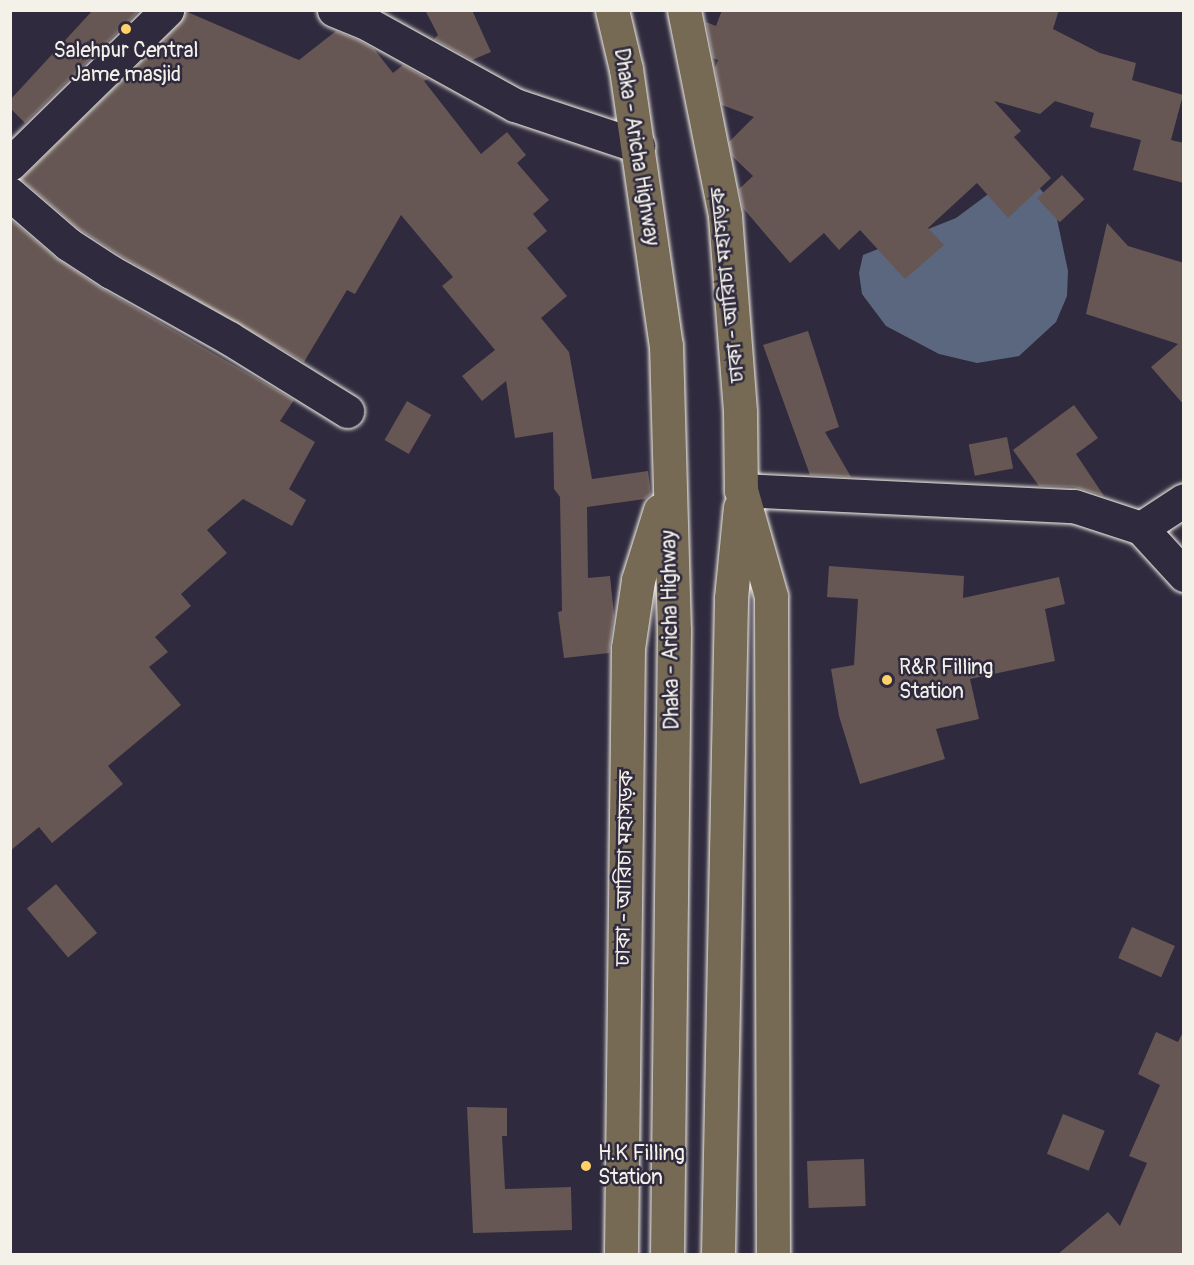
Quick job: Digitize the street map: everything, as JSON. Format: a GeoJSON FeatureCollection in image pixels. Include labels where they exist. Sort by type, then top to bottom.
{"type":"FeatureCollection","features":[{"type":"Feature","properties":{"kind":"highway","name":"Dhaka - Aricha Highway"},"geometry":{"type":"LineString","coordinates":[[612,10],[638,147],[666,345],[668,486],[674,630],[667,1254]]}},
{"type":"Feature","properties":{"kind":"highway","name":"ঢাকা - আরিচা মহাসড়ক"},"geometry":{"type":"LineString","coordinates":[[684,10],[725,216],[740,412],[741,490],[731,598],[718,1254]]}},
{"type":"Feature","properties":{"kind":"highway","name":"ঢাকা - আরিচা মহাসড়ক"},"geometry":{"type":"LineString","coordinates":[[621,1254],[628,648],[638,580],[668,486]]}},
{"type":"Feature","properties":{"kind":"highway","name":"ঢাকা - আরিচা মহাসড়ক"},"geometry":{"type":"LineString","coordinates":[[741,490],[771,596],[773,1254]]}},
{"type":"Feature","properties":{"kind":"street"},"geometry":{"type":"LineString","coordinates":[[10,164],[167,10]]}},
{"type":"Feature","properties":{"kind":"street"},"geometry":{"type":"LineString","coordinates":[[334,10],[368,24],[515,105],[638,147]]}},
{"type":"Feature","properties":{"kind":"street"},"geometry":{"type":"LineString","coordinates":[[10,194],[68,244],[347,411]]}},
{"type":"Feature","properties":{"kind":"street"},"geometry":{"type":"LineString","coordinates":[[741,490],[1074,506],[1141,528],[1184,575]]}},
{"type":"Feature","properties":{"kind":"street"},"geometry":{"type":"LineString","coordinates":[[1141,528],[1184,500]]}},
{"type":"Feature","properties":{"kind":"water"},"geometry":{"type":"Polygon","coordinates":[[[1036,184],[1054,205],[1068,271],[1067,296],[1056,322],[1019,356],[977,363],[939,354],[886,326],[862,294],[859,273],[863,255],[956,218],[991,192],[1036,184]]]}},
{"type":"Feature","properties":{"kind":"building"},"geometry":{"type":"Polygon","coordinates":[[[93,10],[140,10],[25,123],[10,108],[10,100],[93,10]]]}},
{"type":"Feature","properties":{"kind":"building"},"geometry":{"type":"Polygon","coordinates":[[[425,10],[472,10],[491,52],[472,60],[434,39],[438,35],[425,10]]]}},
{"type":"Feature","properties":{"kind":"building"},"geometry":{"type":"Polygon","coordinates":[[[722,10],[1059,10],[1053,29],[1100,53],[1136,63],[1132,80],[1183,95],[1171,140],[1184,143],[1184,183],[1133,170],[1141,140],[1090,127],[1094,113],[1055,101],[1040,114],[994,101],[1021,131],[1014,137],[1051,178],[1008,218],[977,183],[928,228],[944,245],[905,279],[860,230],[839,250],[824,233],[790,263],[743,208],[739,189],[753,176],[732,156],[729,142],[754,117],[722,105],[715,68],[718,60],[713,58],[706,22],[716,26],[722,10]]]}},
{"type":"Feature","properties":{"kind":"building"},"geometry":{"type":"Polygon","coordinates":[[[185,11],[299,60],[336,31],[360,41],[374,49],[393,73],[403,65],[428,79],[424,81],[481,154],[507,132],[526,155],[517,163],[549,200],[533,214],[547,231],[527,248],[567,296],[541,318],[569,352],[592,479],[648,471],[651,494],[645,499],[587,507],[588,578],[610,576],[614,615],[609,653],[564,658],[558,612],[562,611],[560,497],[554,489],[553,432],[515,438],[506,381],[482,401],[462,376],[495,350],[442,286],[453,277],[401,215],[355,294],[347,290],[304,362],[121,256],[79,229],[21,179],[180,23],[185,11]]]}},
{"type":"Feature","properties":{"kind":"building"},"geometry":{"type":"Polygon","coordinates":[[[1062,175],[1085,199],[1060,222],[1037,198],[1062,175]]]}},
{"type":"Feature","properties":{"kind":"building"},"geometry":{"type":"Polygon","coordinates":[[[10,219],[56,258],[101,288],[294,400],[280,421],[315,442],[289,489],[306,500],[292,526],[243,499],[207,530],[227,553],[181,594],[191,606],[155,637],[168,652],[149,667],[181,705],[108,766],[123,784],[52,843],[39,827],[10,851],[10,219]]]}},
{"type":"Feature","properties":{"kind":"building"},"geometry":{"type":"Polygon","coordinates":[[[1107,223],[1128,246],[1184,263],[1184,405],[1151,367],[1178,344],[1086,314],[1107,223]]]}},
{"type":"Feature","properties":{"kind":"building"},"geometry":{"type":"Polygon","coordinates":[[[808,331],[839,427],[825,432],[851,477],[810,475],[763,345],[808,331]]]}},
{"type":"Feature","properties":{"kind":"building"},"geometry":{"type":"Polygon","coordinates":[[[407,401],[431,415],[409,454],[384,440],[407,401]]]}},
{"type":"Feature","properties":{"kind":"building"},"geometry":{"type":"Polygon","coordinates":[[[1074,405],[1098,438],[1076,454],[1104,496],[1075,487],[1039,486],[1013,450],[1074,405]]]}},
{"type":"Feature","properties":{"kind":"building"},"geometry":{"type":"Polygon","coordinates":[[[1007,437],[1013,468],[975,476],[969,444],[1007,437]]]}},
{"type":"Feature","properties":{"kind":"building"},"geometry":{"type":"Polygon","coordinates":[[[829,566],[964,576],[963,598],[1059,577],[1065,604],[1045,609],[1055,661],[970,679],[979,719],[936,729],[945,759],[860,784],[839,716],[831,669],[854,665],[858,599],[827,597],[829,566]]]}},
{"type":"Feature","properties":{"kind":"building"},"geometry":{"type":"Polygon","coordinates":[[[56,884],[97,933],[68,957],[27,908],[56,884]]]}},
{"type":"Feature","properties":{"kind":"building"},"geometry":{"type":"Polygon","coordinates":[[[1132,927],[1175,946],[1161,977],[1118,958],[1132,927]]]}},
{"type":"Feature","properties":{"kind":"building"},"geometry":{"type":"Polygon","coordinates":[[[1184,1030],[1184,1254],[1058,1254],[1108,1212],[1120,1226],[1147,1163],[1129,1156],[1160,1085],[1138,1074],[1156,1032],[1178,1042],[1184,1030]]]}},
{"type":"Feature","properties":{"kind":"building"},"geometry":{"type":"Polygon","coordinates":[[[467,1107],[507,1108],[507,1136],[502,1136],[505,1189],[571,1187],[572,1230],[473,1233],[467,1107]]]}},
{"type":"Feature","properties":{"kind":"building"},"geometry":{"type":"Polygon","coordinates":[[[1063,1114],[1105,1131],[1089,1171],[1047,1154],[1063,1114]]]}},
{"type":"Feature","properties":{"kind":"building"},"geometry":{"type":"Polygon","coordinates":[[[864,1159],[866,1206],[809,1208],[807,1161],[864,1159]]]}},
{"type":"Feature","properties":{"kind":"place","name":"Salehpur Central Jame masjid"},"geometry":{"type":"Point","coordinates":[126,29]}},
{"type":"Feature","properties":{"kind":"place","name":"R&R Filling Station"},"geometry":{"type":"Point","coordinates":[887,680]}},
{"type":"Feature","properties":{"kind":"place","name":"H.K Filling Station"},"geometry":{"type":"Point","coordinates":[586,1166]}}]}
